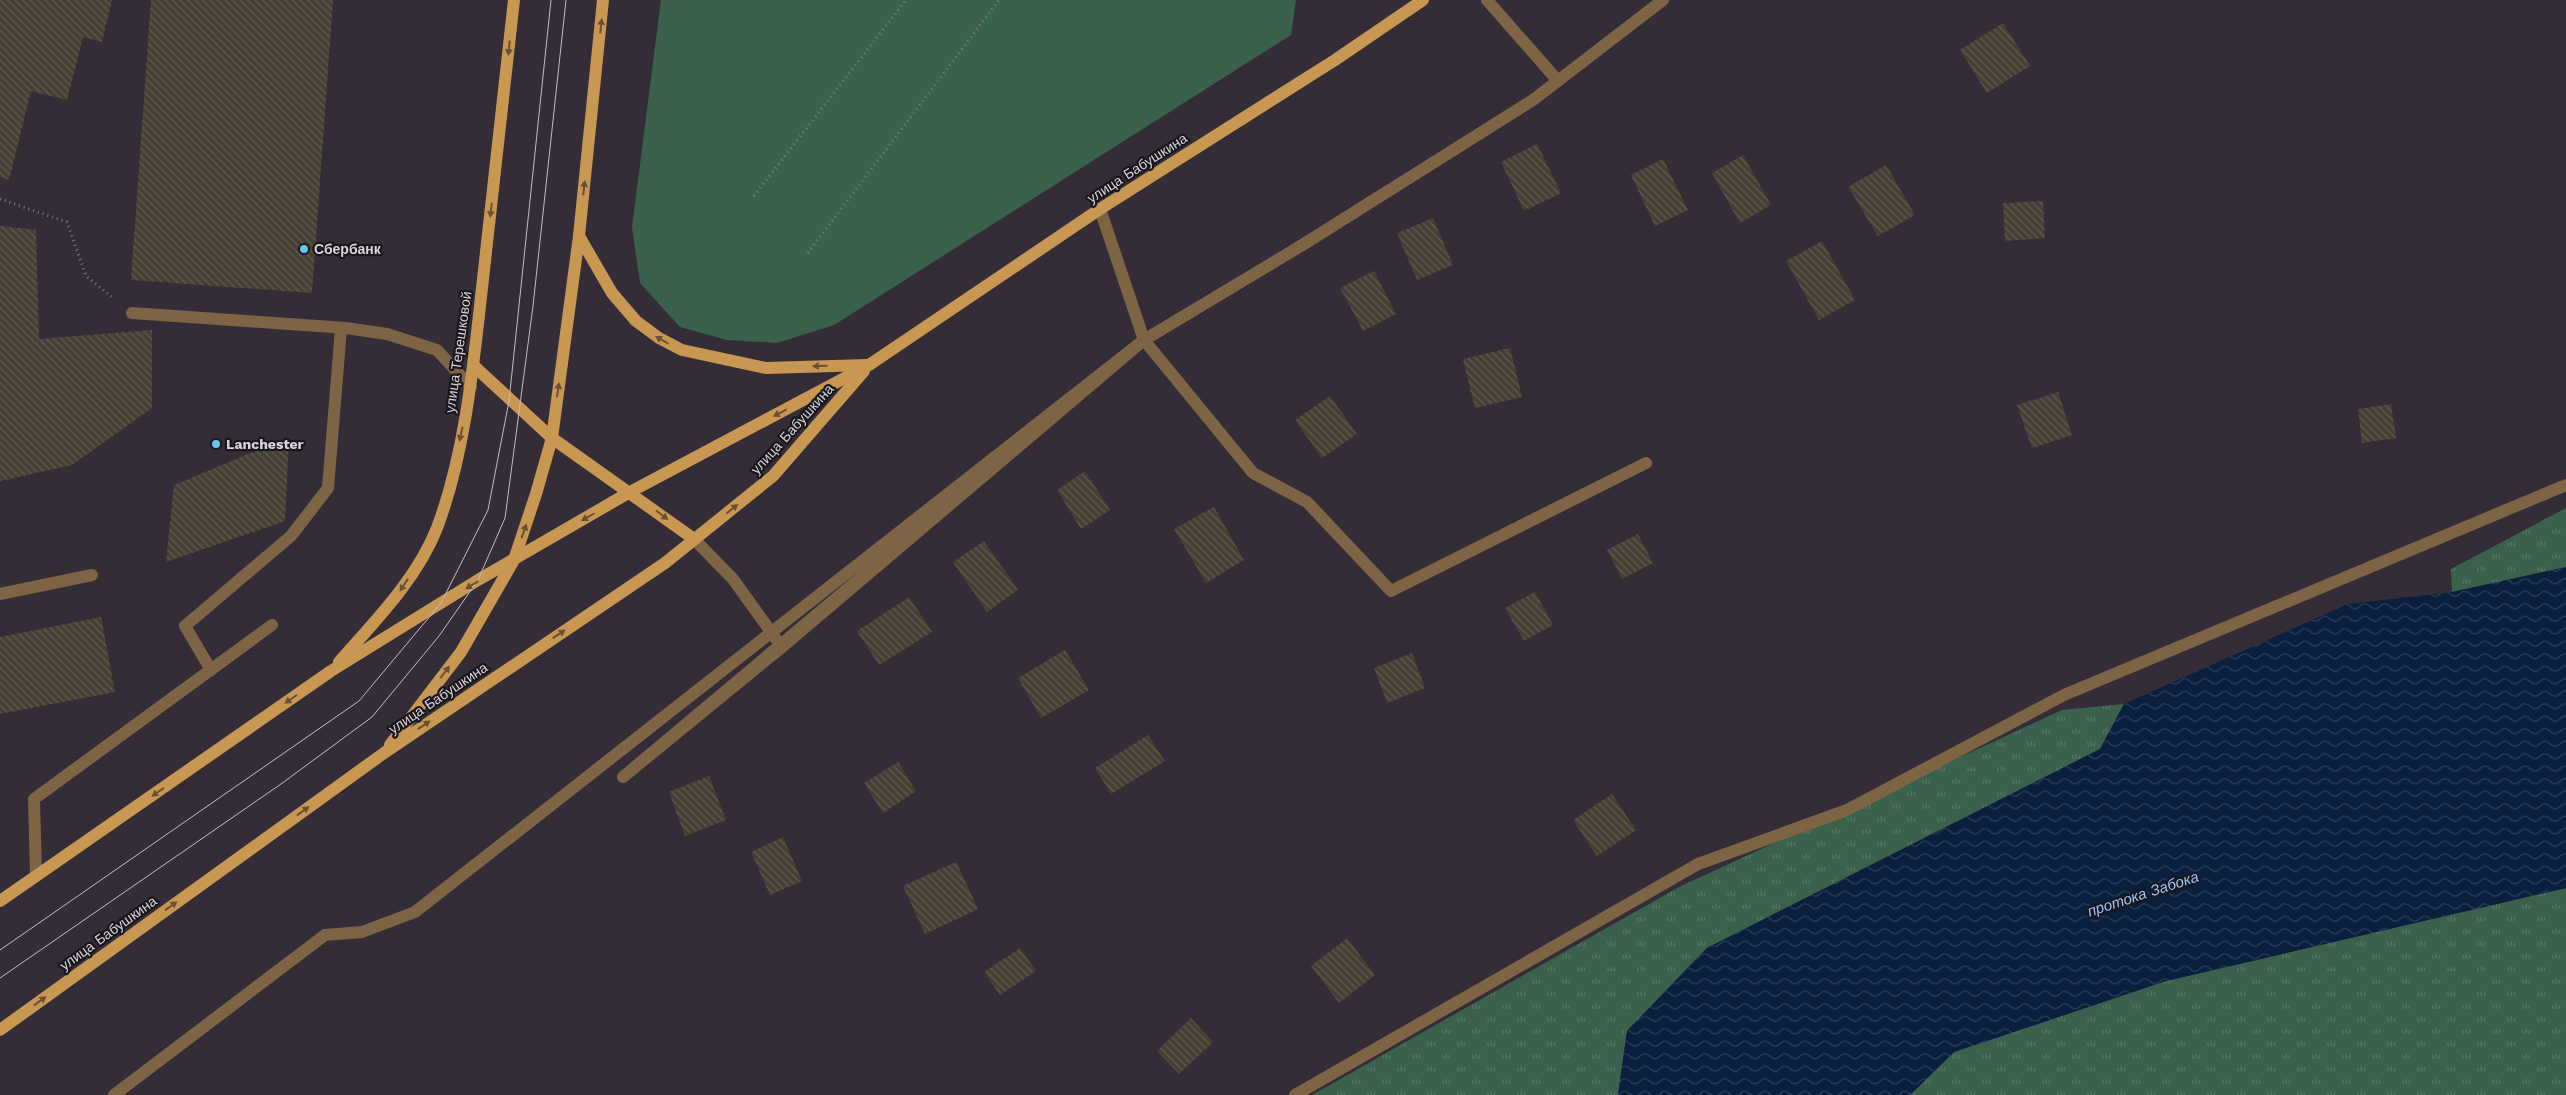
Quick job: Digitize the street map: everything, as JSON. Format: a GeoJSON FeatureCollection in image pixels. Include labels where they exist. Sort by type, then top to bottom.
{"type":"FeatureCollection","features":[{"type":"Feature","properties":{"kind":"main road","name":"улица Терешковой"},"geometry":{"type":"LineString","coordinates":[[331,671],[397,595],[424,554],[437,528],[449,486],[474,366],[514,0]]}},
{"type":"Feature","properties":{"kind":"main road"},"geometry":{"type":"LineString","coordinates":[[384,753],[461,652],[514,560],[536,494],[552,438],[579,236],[604,0]]}},
{"type":"Feature","properties":{"kind":"main road","name":"улица Бабушкина"},"geometry":{"type":"LineString","coordinates":[[0,901],[331,671],[630,492],[869,365],[1100,209],[1335,60],[1423,0]]}},
{"type":"Feature","properties":{"kind":"main road"},"geometry":{"type":"LineString","coordinates":[[579,236],[612,293],[636,321],[659,338],[682,350],[766,368],[869,365]]}},
{"type":"Feature","properties":{"kind":"main road","name":"улица Бабушкина"},"geometry":{"type":"LineString","coordinates":[[0,1030],[384,753],[665,563],[774,476],[869,365]]}},
{"type":"Feature","properties":{"kind":"main road"},"geometry":{"type":"LineString","coordinates":[[474,366],[552,438],[694,539]]}},
{"type":"Feature","properties":{"kind":"street"},"geometry":{"type":"LineString","coordinates":[[1487,0],[1558,81]]}},
{"type":"Feature","properties":{"kind":"street"},"geometry":{"type":"LineString","coordinates":[[114,1095],[324,935],[362,932],[415,912],[1144,340],[1321,233],[1533,100],[1663,0]]}},
{"type":"Feature","properties":{"kind":"street"},"geometry":{"type":"LineString","coordinates":[[1100,209],[1144,340],[1253,473],[1307,502],[1391,592],[1646,463]]}},
{"type":"Feature","properties":{"kind":"street"},"geometry":{"type":"LineString","coordinates":[[132,314],[341,328],[387,334],[437,350],[471,387]]}},
{"type":"Feature","properties":{"kind":"street"},"geometry":{"type":"LineString","coordinates":[[211,670],[185,626],[291,536],[328,488],[341,328]]}},
{"type":"Feature","properties":{"kind":"street"},"geometry":{"type":"LineString","coordinates":[[1144,340],[782,647],[623,777],[1144,340]]}},
{"type":"Feature","properties":{"kind":"street"},"geometry":{"type":"LineString","coordinates":[[1295,1095],[1698,864],[1847,810],[2064,695],[2566,485]]}},
{"type":"Feature","properties":{"kind":"street"},"geometry":{"type":"LineString","coordinates":[[694,539],[733,579],[782,647]]}},
{"type":"Feature","properties":{"kind":"street"},"geometry":{"type":"LineString","coordinates":[[0,594],[92,575]]}},
{"type":"Feature","properties":{"kind":"street"},"geometry":{"type":"LineString","coordinates":[[36,876],[34,799],[272,626]]}},
{"type":"Feature","properties":{"kind":"path"},"geometry":{"type":"LineString","coordinates":[[754,196],[906,0]]}},
{"type":"Feature","properties":{"kind":"path"},"geometry":{"type":"LineString","coordinates":[[808,254],[999,0]]}},
{"type":"Feature","properties":{"kind":"path"},"geometry":{"type":"LineString","coordinates":[[0,199],[67,222],[86,276],[132,314]]}},
{"type":"Feature","properties":{"kind":"green space"},"geometry":{"type":"Polygon","coordinates":[[[661,0],[1296,0],[1291,35],[834,325],[777,343],[727,340],[680,327],[640,283],[632,227],[661,0]]]}},
{"type":"Feature","properties":{"kind":"green space"},"geometry":{"type":"Polygon","coordinates":[[[2566,508],[2566,567],[2452,592],[2451,569],[2566,508]]]}},
{"type":"Feature","properties":{"kind":"green space"},"geometry":{"type":"Polygon","coordinates":[[[2124,704],[2100,749],[1707,948],[1627,1031],[1618,1095],[1312,1095],[1679,887],[2062,710],[2124,704]]]}},
{"type":"Feature","properties":{"kind":"green space"},"geometry":{"type":"Polygon","coordinates":[[[2566,888],[2566,1095],[1910,1095],[1954,1052],[2166,981],[2566,888]]]}},
{"type":"Feature","properties":{"kind":"water","name":"протока Забока"},"geometry":{"type":"Polygon","coordinates":[[[2566,567],[2566,888],[2166,981],[1954,1052],[1910,1095],[1618,1095],[1627,1031],[1707,948],[2100,749],[2124,704],[2348,604],[2452,592],[2566,567]]]}},
{"type":"Feature","properties":{"kind":"building"},"geometry":{"type":"Polygon","coordinates":[[[0,0],[112,0],[102,42],[83,37],[67,100],[31,91],[9,180],[0,177],[0,0]]]}},
{"type":"Feature","properties":{"kind":"building"},"geometry":{"type":"Polygon","coordinates":[[[151,0],[333,0],[312,293],[131,280],[151,0]]]}},
{"type":"Feature","properties":{"kind":"building"},"geometry":{"type":"Polygon","coordinates":[[[2003,23],[2030,66],[1987,93],[1960,50],[2003,23]]]}},
{"type":"Feature","properties":{"kind":"building"},"geometry":{"type":"Polygon","coordinates":[[[1537,144],[1561,193],[1524,211],[1501,162],[1537,144]]]}},
{"type":"Feature","properties":{"kind":"building"},"geometry":{"type":"Polygon","coordinates":[[[1743,155],[1771,205],[1740,223],[1712,173],[1743,155]]]}},
{"type":"Feature","properties":{"kind":"building"},"geometry":{"type":"Polygon","coordinates":[[[1663,159],[1688,210],[1655,226],[1631,175],[1663,159]]]}},
{"type":"Feature","properties":{"kind":"building"},"geometry":{"type":"Polygon","coordinates":[[[1886,165],[1915,215],[1878,236],[1848,187],[1886,165]]]}},
{"type":"Feature","properties":{"kind":"building"},"geometry":{"type":"Polygon","coordinates":[[[2043,201],[2045,238],[2005,241],[2003,203],[2043,201]]]}},
{"type":"Feature","properties":{"kind":"building"},"geometry":{"type":"Polygon","coordinates":[[[1433,218],[1453,265],[1417,280],[1397,233],[1433,218]]]}},
{"type":"Feature","properties":{"kind":"building"},"geometry":{"type":"Polygon","coordinates":[[[0,226],[36,230],[39,339],[152,330],[152,408],[72,465],[0,481],[0,226]]]}},
{"type":"Feature","properties":{"kind":"building"},"geometry":{"type":"Polygon","coordinates":[[[1822,241],[1855,300],[1819,320],[1786,261],[1822,241]]]}},
{"type":"Feature","properties":{"kind":"building"},"geometry":{"type":"Polygon","coordinates":[[[1374,271],[1396,314],[1363,331],[1340,288],[1374,271]]]}},
{"type":"Feature","properties":{"kind":"building"},"geometry":{"type":"Polygon","coordinates":[[[1510,348],[1522,397],[1475,408],[1463,359],[1510,348]]]}},
{"type":"Feature","properties":{"kind":"building"},"geometry":{"type":"Polygon","coordinates":[[[2058,392],[2072,435],[2032,448],[2017,405],[2058,392]]]}},
{"type":"Feature","properties":{"kind":"building"},"geometry":{"type":"Polygon","coordinates":[[[1330,396],[1357,434],[1322,458],[1295,420],[1330,396]]]}},
{"type":"Feature","properties":{"kind":"building"},"geometry":{"type":"Polygon","coordinates":[[[2391,404],[2396,438],[2362,443],[2358,409],[2391,404]]]}},
{"type":"Feature","properties":{"kind":"building"},"geometry":{"type":"Polygon","coordinates":[[[289,437],[285,521],[166,562],[174,485],[289,437]]]}},
{"type":"Feature","properties":{"kind":"building"},"geometry":{"type":"Polygon","coordinates":[[[1085,471],[1110,510],[1081,529],[1057,490],[1085,471]]]}},
{"type":"Feature","properties":{"kind":"building"},"geometry":{"type":"Polygon","coordinates":[[[1214,507],[1244,560],[1206,583],[1174,529],[1214,507]]]}},
{"type":"Feature","properties":{"kind":"building"},"geometry":{"type":"Polygon","coordinates":[[[1638,534],[1653,563],[1622,579],[1607,550],[1638,534]]]}},
{"type":"Feature","properties":{"kind":"building"},"geometry":{"type":"Polygon","coordinates":[[[984,541],[1018,590],[987,612],[953,562],[984,541]]]}},
{"type":"Feature","properties":{"kind":"building"},"geometry":{"type":"Polygon","coordinates":[[[1535,592],[1553,625],[1524,641],[1505,608],[1535,592]]]}},
{"type":"Feature","properties":{"kind":"building"},"geometry":{"type":"Polygon","coordinates":[[[909,597],[932,632],[879,665],[857,631],[909,597]]]}},
{"type":"Feature","properties":{"kind":"building"},"geometry":{"type":"Polygon","coordinates":[[[101,617],[115,692],[0,714],[0,637],[101,617]]]}},
{"type":"Feature","properties":{"kind":"building"},"geometry":{"type":"Polygon","coordinates":[[[1065,650],[1089,690],[1041,718],[1018,678],[1065,650]]]}},
{"type":"Feature","properties":{"kind":"building"},"geometry":{"type":"Polygon","coordinates":[[[1412,653],[1425,688],[1387,703],[1374,668],[1412,653]]]}},
{"type":"Feature","properties":{"kind":"building"},"geometry":{"type":"Polygon","coordinates":[[[1148,735],[1165,761],[1111,794],[1095,768],[1148,735]]]}},
{"type":"Feature","properties":{"kind":"building"},"geometry":{"type":"Polygon","coordinates":[[[898,762],[916,791],[883,813],[864,783],[898,762]]]}},
{"type":"Feature","properties":{"kind":"building"},"geometry":{"type":"Polygon","coordinates":[[[709,776],[726,820],[685,836],[669,792],[709,776]]]}},
{"type":"Feature","properties":{"kind":"building"},"geometry":{"type":"Polygon","coordinates":[[[1612,794],[1636,830],[1597,856],[1573,820],[1612,794]]]}},
{"type":"Feature","properties":{"kind":"building"},"geometry":{"type":"Polygon","coordinates":[[[783,837],[802,881],[770,895],[751,852],[783,837]]]}},
{"type":"Feature","properties":{"kind":"building"},"geometry":{"type":"Polygon","coordinates":[[[956,862],[978,909],[925,934],[903,886],[956,862]]]}},
{"type":"Feature","properties":{"kind":"building"},"geometry":{"type":"Polygon","coordinates":[[[1347,938],[1375,975],[1339,1003],[1311,966],[1347,938]]]}},
{"type":"Feature","properties":{"kind":"building"},"geometry":{"type":"Polygon","coordinates":[[[1020,948],[1036,971],[1000,995],[984,972],[1020,948]]]}},
{"type":"Feature","properties":{"kind":"building"},"geometry":{"type":"Polygon","coordinates":[[[1191,1018],[1213,1042],[1179,1074],[1157,1051],[1191,1018]]]}},
{"type":"Feature","properties":{"kind":"tram line"},"geometry":{"type":"LineString","coordinates":[[0,950],[359,701],[441,603],[488,510],[509,401],[551,0]]}},
{"type":"Feature","properties":{"kind":"tram line"},"geometry":{"type":"LineString","coordinates":[[0,978],[281,784],[372,717],[439,636],[478,580],[505,518],[533,306],[566,0]]}},
{"type":"Feature","properties":{"kind":"place","name":"Сбербанк"},"geometry":{"type":"Point","coordinates":[304,249]}},
{"type":"Feature","properties":{"kind":"place","name":"Lanchester"},"geometry":{"type":"Point","coordinates":[216,444]}}]}
